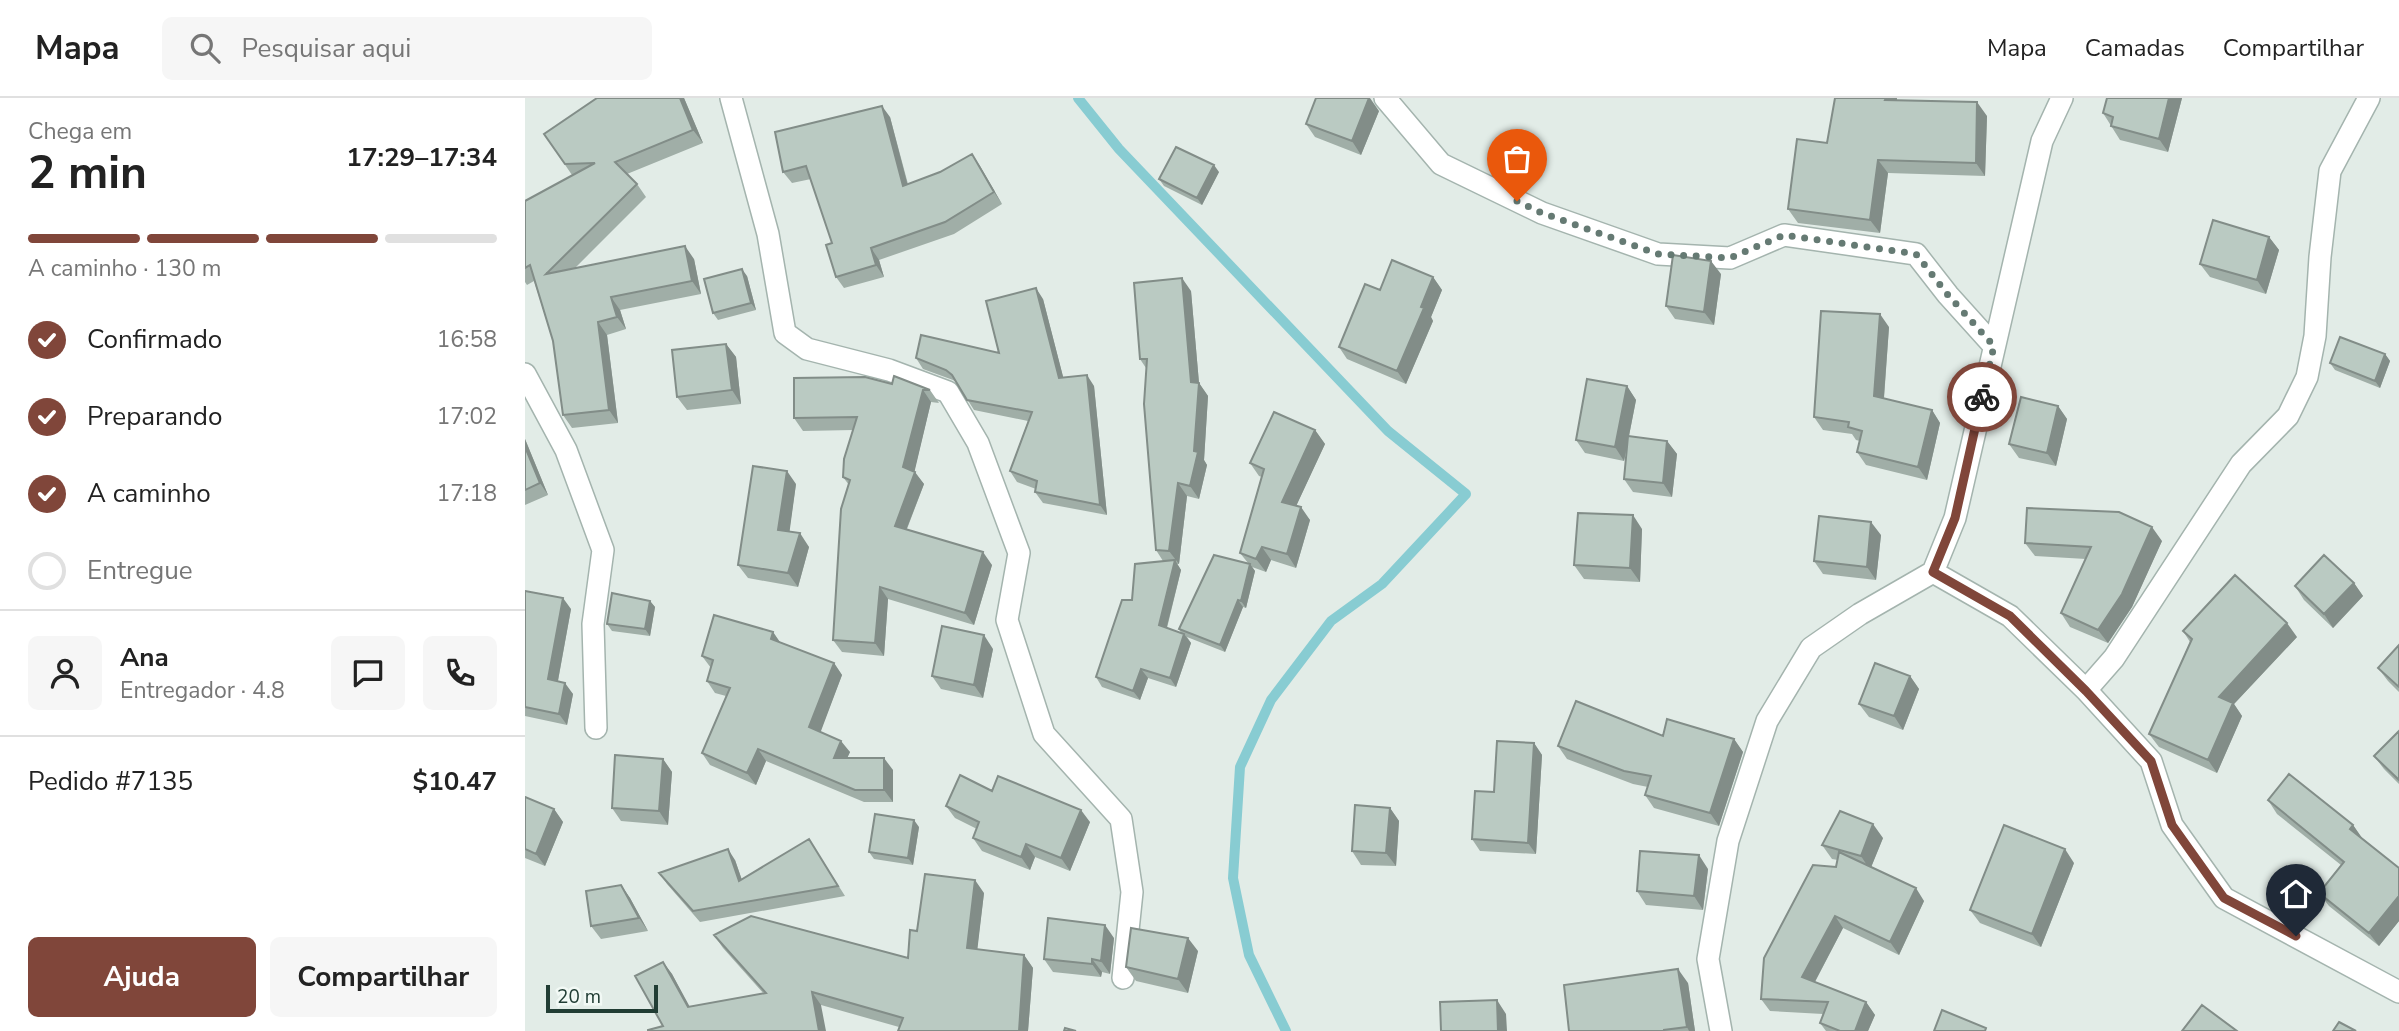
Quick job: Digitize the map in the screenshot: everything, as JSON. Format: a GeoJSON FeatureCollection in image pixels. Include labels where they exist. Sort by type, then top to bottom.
{"type":"FeatureCollection","features":[{"type":"Feature","properties":{"kind":"street"},"geometry":{"type":"LineString","coordinates":[[731,98],[768,234],[785,333],[807,349],[889,370],[948,392],[978,443],[1019,553],[1007,620],[1044,734],[1121,819],[1132,892],[1123,978]]}},
{"type":"Feature","properties":{"kind":"street"},"geometry":{"type":"LineString","coordinates":[[1385,98],[1441,164],[1542,213],[1658,254],[1730,258],[1784,235],[1916,254],[1948,295],[1994,346]]}},
{"type":"Feature","properties":{"kind":"street"},"geometry":{"type":"LineString","coordinates":[[1720,1031],[1707,959],[1728,841],[1767,721],[1811,648],[1860,614],[1933,572],[1955,518],[2042,141],[2062,98]]}},
{"type":"Feature","properties":{"kind":"street"},"geometry":{"type":"LineString","coordinates":[[2086,691],[2114,658],[2241,464],[2288,416],[2307,377],[2315,336],[2320,257],[2330,171],[2369,98]]}},
{"type":"Feature","properties":{"kind":"street"},"geometry":{"type":"LineString","coordinates":[[525,373],[566,450],[603,550],[593,624],[596,727]]}},
{"type":"Feature","properties":{"kind":"street"},"geometry":{"type":"LineString","coordinates":[[1933,572],[2010,616],[2086,691],[2151,761],[2172,825],[2224,898],[2399,992]]}},
{"type":"Feature","properties":{"kind":"building"},"geometry":{"type":"Polygon","coordinates":[[[597,98],[680,98],[693,130],[615,162],[637,184],[546,274],[685,246],[692,281],[611,297],[617,317],[598,322],[609,410],[563,415],[553,341],[530,265],[525,268],[525,201],[595,163],[565,164],[544,134],[597,98]]]}},
{"type":"Feature","properties":{"kind":"building"},"geometry":{"type":"Polygon","coordinates":[[[1316,98],[1369,98],[1352,141],[1306,124],[1316,98]]]}},
{"type":"Feature","properties":{"kind":"building"},"geometry":{"type":"Polygon","coordinates":[[[1835,98],[1977,102],[1976,163],[1878,160],[1870,220],[1788,209],[1797,139],[1827,143],[1835,98]]]}},
{"type":"Feature","properties":{"kind":"building"},"geometry":{"type":"Polygon","coordinates":[[[2107,98],[2169,98],[2159,139],[2111,126],[2113,117],[2103,113],[2107,98]]]}},
{"type":"Feature","properties":{"kind":"building"},"geometry":{"type":"Polygon","coordinates":[[[882,106],[903,186],[940,172],[972,154],[994,192],[945,222],[871,248],[876,265],[836,277],[826,245],[832,243],[806,166],[783,172],[775,132],[882,106]]]}},
{"type":"Feature","properties":{"kind":"building"},"geometry":{"type":"Polygon","coordinates":[[[1176,147],[1214,165],[1197,198],[1159,179],[1176,147]]]}},
{"type":"Feature","properties":{"kind":"building"},"geometry":{"type":"Polygon","coordinates":[[[2213,220],[2269,237],[2257,280],[2200,264],[2213,220]]]}},
{"type":"Feature","properties":{"kind":"building"},"geometry":{"type":"Polygon","coordinates":[[[1673,255],[1711,261],[1704,312],[1666,306],[1673,255]]]}},
{"type":"Feature","properties":{"kind":"building"},"geometry":{"type":"Polygon","coordinates":[[[1392,260],[1433,277],[1421,307],[1424,308],[1397,371],[1339,347],[1365,284],[1380,290],[1392,260]]]}},
{"type":"Feature","properties":{"kind":"building"},"geometry":{"type":"Polygon","coordinates":[[[742,269],[751,303],[713,313],[704,279],[742,269]]]}},
{"type":"Feature","properties":{"kind":"building"},"geometry":{"type":"Polygon","coordinates":[[[1182,278],[1191,382],[1199,383],[1194,451],[1198,452],[1190,486],[1178,483],[1169,551],[1156,550],[1144,404],[1147,359],[1140,359],[1134,283],[1182,278]]]}},
{"type":"Feature","properties":{"kind":"building"},"geometry":{"type":"Polygon","coordinates":[[[1036,288],[1059,378],[1087,375],[1100,505],[1035,492],[1037,481],[1010,471],[1032,412],[967,400],[946,370],[916,358],[921,335],[999,353],[986,301],[1036,288]]]}},
{"type":"Feature","properties":{"kind":"building"},"geometry":{"type":"Polygon","coordinates":[[[1821,311],[1880,314],[1874,396],[1932,410],[1918,467],[1857,452],[1862,431],[1848,427],[1849,422],[1814,417],[1821,311]]]}},
{"type":"Feature","properties":{"kind":"building"},"geometry":{"type":"Polygon","coordinates":[[[2340,337],[2385,354],[2375,381],[2330,363],[2340,337]]]}},
{"type":"Feature","properties":{"kind":"building"},"geometry":{"type":"Polygon","coordinates":[[[726,344],[732,390],[677,397],[672,350],[726,344]]]}},
{"type":"Feature","properties":{"kind":"building"},"geometry":{"type":"Polygon","coordinates":[[[894,376],[930,390],[923,390],[903,467],[915,472],[895,526],[983,552],[965,613],[880,587],[875,643],[833,640],[841,509],[850,480],[843,477],[844,459],[857,417],[794,418],[794,378],[865,377],[892,384],[894,376]]]}},
{"type":"Feature","properties":{"kind":"building"},"geometry":{"type":"Polygon","coordinates":[[[1587,379],[1627,386],[1615,447],[1576,440],[1587,379]]]}},
{"type":"Feature","properties":{"kind":"building"},"geometry":{"type":"Polygon","coordinates":[[[2021,397],[2058,406],[2047,453],[2009,444],[2021,397]]]}},
{"type":"Feature","properties":{"kind":"building"},"geometry":{"type":"Polygon","coordinates":[[[1274,412],[1315,430],[1282,502],[1301,507],[1287,554],[1262,547],[1256,559],[1240,553],[1264,469],[1250,463],[1274,412]]]}},
{"type":"Feature","properties":{"kind":"building"},"geometry":{"type":"Polygon","coordinates":[[[1628,436],[1667,441],[1663,483],[1624,479],[1628,436]]]}},
{"type":"Feature","properties":{"kind":"building"},"geometry":{"type":"Polygon","coordinates":[[[525,447],[540,483],[525,490],[525,447]]]}},
{"type":"Feature","properties":{"kind":"building"},"geometry":{"type":"Polygon","coordinates":[[[753,466],[787,471],[778,530],[800,533],[788,573],[738,565],[753,466]]]}},
{"type":"Feature","properties":{"kind":"building"},"geometry":{"type":"Polygon","coordinates":[[[2027,508],[2119,512],[2152,527],[2122,594],[2098,630],[2061,613],[2091,547],[2025,543],[2027,508]]]}},
{"type":"Feature","properties":{"kind":"building"},"geometry":{"type":"Polygon","coordinates":[[[1578,513],[1633,515],[1630,568],[1574,565],[1578,513]]]}},
{"type":"Feature","properties":{"kind":"building"},"geometry":{"type":"Polygon","coordinates":[[[1819,516],[1871,522],[1867,567],[1814,561],[1819,516]]]}},
{"type":"Feature","properties":{"kind":"building"},"geometry":{"type":"Polygon","coordinates":[[[1214,555],[1250,564],[1241,601],[1238,600],[1220,645],[1179,629],[1214,555]]]}},
{"type":"Feature","properties":{"kind":"building"},"geometry":{"type":"Polygon","coordinates":[[[2324,555],[2354,583],[2324,614],[2295,586],[2324,555]]]}},
{"type":"Feature","properties":{"kind":"building"},"geometry":{"type":"Polygon","coordinates":[[[1175,560],[1159,625],[1184,634],[1170,678],[1141,669],[1133,691],[1096,677],[1122,600],[1132,600],[1135,564],[1175,560]]]}},
{"type":"Feature","properties":{"kind":"building"},"geometry":{"type":"Polygon","coordinates":[[[2235,575],[2287,623],[2219,697],[2233,703],[2208,760],[2149,734],[2192,639],[2183,631],[2235,575]]]}},
{"type":"Feature","properties":{"kind":"building"},"geometry":{"type":"Polygon","coordinates":[[[525,591],[563,598],[548,679],[565,683],[559,714],[525,707],[525,591]]]}},
{"type":"Feature","properties":{"kind":"building"},"geometry":{"type":"Polygon","coordinates":[[[612,593],[650,601],[645,629],[607,624],[612,593]]]}},
{"type":"Feature","properties":{"kind":"building"},"geometry":{"type":"Polygon","coordinates":[[[714,615],[773,632],[771,639],[834,663],[809,727],[841,741],[834,758],[884,758],[884,790],[855,790],[758,749],[747,773],[702,753],[730,688],[707,681],[713,660],[702,656],[714,615]]]}},
{"type":"Feature","properties":{"kind":"building"},"geometry":{"type":"Polygon","coordinates":[[[942,626],[984,635],[974,685],[932,676],[942,626]]]}},
{"type":"Feature","properties":{"kind":"building"},"geometry":{"type":"Polygon","coordinates":[[[2399,645],[2399,687],[2378,668],[2399,645]]]}},
{"type":"Feature","properties":{"kind":"building"},"geometry":{"type":"Polygon","coordinates":[[[1875,663],[1910,676],[1894,716],[1859,704],[1875,663]]]}},
{"type":"Feature","properties":{"kind":"building"},"geometry":{"type":"Polygon","coordinates":[[[1576,701],[1663,736],[1667,719],[1734,739],[1710,813],[1645,795],[1651,776],[1624,771],[1558,746],[1576,701]]]}},
{"type":"Feature","properties":{"kind":"building"},"geometry":{"type":"Polygon","coordinates":[[[2399,731],[2399,780],[2374,756],[2399,731]]]}},
{"type":"Feature","properties":{"kind":"building"},"geometry":{"type":"Polygon","coordinates":[[[1497,741],[1534,743],[1528,843],[1472,839],[1475,791],[1494,792],[1497,741]]]}},
{"type":"Feature","properties":{"kind":"building"},"geometry":{"type":"Polygon","coordinates":[[[615,755],[663,759],[659,811],[612,808],[615,755]]]}},
{"type":"Feature","properties":{"kind":"building"},"geometry":{"type":"Polygon","coordinates":[[[2289,774],[2353,825],[2350,829],[2399,868],[2399,896],[2369,933],[2319,893],[2344,862],[2268,800],[2289,774]]]}},
{"type":"Feature","properties":{"kind":"building"},"geometry":{"type":"Polygon","coordinates":[[[960,775],[992,791],[998,776],[1081,810],[1061,858],[1026,844],[1021,857],[973,838],[979,822],[946,806],[960,775]]]}},
{"type":"Feature","properties":{"kind":"building"},"geometry":{"type":"Polygon","coordinates":[[[525,797],[554,809],[536,854],[525,849],[525,797]]]}},
{"type":"Feature","properties":{"kind":"building"},"geometry":{"type":"Polygon","coordinates":[[[1355,805],[1390,808],[1386,853],[1352,851],[1355,805]]]}},
{"type":"Feature","properties":{"kind":"building"},"geometry":{"type":"Polygon","coordinates":[[[1840,811],[1873,824],[1861,856],[1822,845],[1840,811]]]}},
{"type":"Feature","properties":{"kind":"building"},"geometry":{"type":"Polygon","coordinates":[[[875,814],[914,820],[908,858],[869,852],[875,814]]]}},
{"type":"Feature","properties":{"kind":"building"},"geometry":{"type":"Polygon","coordinates":[[[2004,825],[2065,849],[2032,934],[1970,910],[2004,825]]]}},
{"type":"Feature","properties":{"kind":"building"},"geometry":{"type":"Polygon","coordinates":[[[809,839],[838,886],[693,911],[659,873],[728,849],[739,881],[809,839]]]}},
{"type":"Feature","properties":{"kind":"building"},"geometry":{"type":"Polygon","coordinates":[[[1640,851],[1699,855],[1694,896],[1637,891],[1640,851]]]}},
{"type":"Feature","properties":{"kind":"building"},"geometry":{"type":"Polygon","coordinates":[[[1839,852],[1916,888],[1890,942],[1835,916],[1802,977],[1866,1002],[1855,1031],[1840,1031],[1820,1023],[1828,1002],[1761,999],[1764,958],[1813,865],[1836,867],[1839,852]]]}},
{"type":"Feature","properties":{"kind":"building"},"geometry":{"type":"Polygon","coordinates":[[[925,874],[975,880],[967,948],[1024,955],[1019,1031],[898,1031],[903,1018],[812,992],[819,1031],[648,1031],[663,1026],[635,976],[663,962],[688,1007],[766,993],[714,935],[751,916],[908,958],[910,930],[917,931],[925,874]]]}},
{"type":"Feature","properties":{"kind":"building"},"geometry":{"type":"Polygon","coordinates":[[[621,885],[639,918],[591,926],[586,891],[621,885]]]}},
{"type":"Feature","properties":{"kind":"building"},"geometry":{"type":"Polygon","coordinates":[[[1048,918],[1105,925],[1101,961],[1092,959],[1092,964],[1044,959],[1048,918]]]}},
{"type":"Feature","properties":{"kind":"building"},"geometry":{"type":"Polygon","coordinates":[[[1131,928],[1188,938],[1178,979],[1126,967],[1131,928]]]}},
{"type":"Feature","properties":{"kind":"building"},"geometry":{"type":"Polygon","coordinates":[[[1678,969],[1687,1027],[1664,1031],[1569,1031],[1564,985],[1678,969]]]}},
{"type":"Feature","properties":{"kind":"building"},"geometry":{"type":"Polygon","coordinates":[[[1497,1000],[1498,1031],[1441,1031],[1440,1002],[1497,1000]]]}},
{"type":"Feature","properties":{"kind":"building"},"geometry":{"type":"Polygon","coordinates":[[[2202,1005],[2237,1031],[2182,1031],[2202,1005]]]}},
{"type":"Feature","properties":{"kind":"building"},"geometry":{"type":"Polygon","coordinates":[[[1942,1010],[1986,1028],[1985,1031],[1934,1031],[1942,1010]]]}},
{"type":"Feature","properties":{"kind":"building"},"geometry":{"type":"Polygon","coordinates":[[[2339,1022],[2356,1031],[2333,1031],[2339,1022]]]}},
{"type":"Feature","properties":{"kind":"waterway"},"geometry":{"type":"LineString","coordinates":[[1078,98],[1119,149],[1388,431],[1466,494],[1382,584],[1331,621],[1271,700],[1240,767],[1233,878],[1249,955],[1286,1031]]}},
{"type":"Feature","properties":{"kind":"way so far"},"geometry":{"type":"LineString","coordinates":[[1517,201],[1542,213],[1658,254],[1730,258],[1784,235],[1916,254],[1948,295],[1994,346],[1982,397]]}},
{"type":"Feature","properties":{"kind":"route"},"geometry":{"type":"LineString","coordinates":[[1982,397],[1955,518],[1933,572],[2010,616],[2086,691],[2151,761],[2172,825],[2224,898],[2296,936]]}}]}
